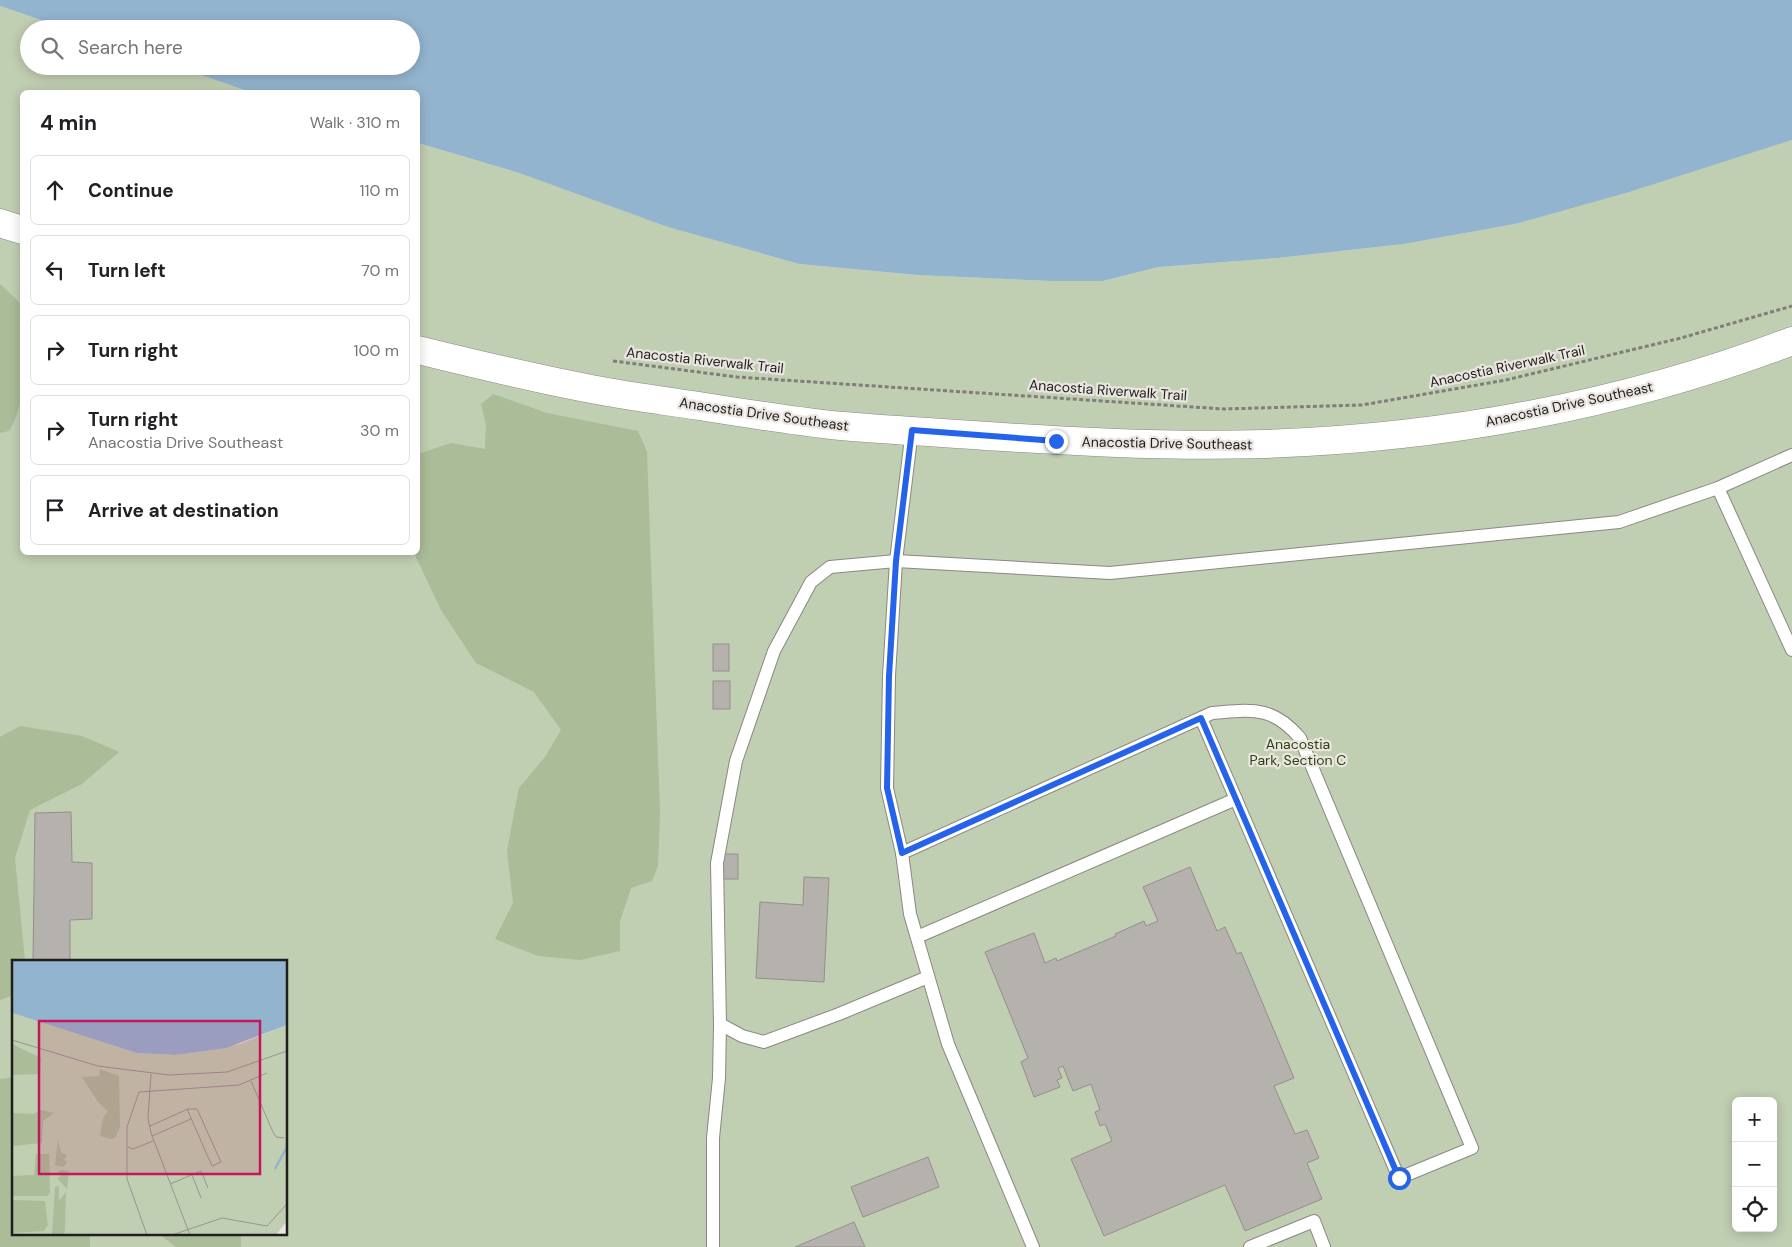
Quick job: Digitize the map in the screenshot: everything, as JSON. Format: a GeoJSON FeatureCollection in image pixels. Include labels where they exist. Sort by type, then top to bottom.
{"type":"FeatureCollection","features":[{"type":"Feature","properties":{"kind":"street"},"geometry":{"type":"LineString","coordinates":[[0,224],[20,229]]}},
{"type":"Feature","properties":{"kind":"street","name":"Anacostia Drive Southeast"},"geometry":{"type":"LineString","coordinates":[[420,351],[476,365],[600,391],[812,422],[1056,441],[1259,444],[1374,437],[1483,423],[1590,402],[1701,372],[1792,340]]}},
{"type":"Feature","properties":{"kind":"lane"},"geometry":{"type":"LineString","coordinates":[[912,430],[896,561],[889,676],[887,788],[902,853],[910,914],[948,1044],[1033,1247]]}},
{"type":"Feature","properties":{"kind":"lane"},"geometry":{"type":"LineString","coordinates":[[713,1247],[713,1138],[719,1078],[720,1024],[717,863],[736,761],[774,651],[811,582],[830,566],[896,561],[1110,573],[1619,522],[1718,488],[1792,455]]}},
{"type":"Feature","properties":{"kind":"lane"},"geometry":{"type":"LineString","coordinates":[[1718,488],[1792,650]]}},
{"type":"Feature","properties":{"kind":"lane"},"geometry":{"type":"LineString","coordinates":[[902,853],[1212,713],[1260,711],[1280,719],[1300,738],[1472,1148],[1399,1178],[1201,718]]}},
{"type":"Feature","properties":{"kind":"lane"},"geometry":{"type":"LineString","coordinates":[[917,938],[1236,799]]}},
{"type":"Feature","properties":{"kind":"lane"},"geometry":{"type":"LineString","coordinates":[[720,1024],[742,1036],[764,1042],[928,977]]}},
{"type":"Feature","properties":{"kind":"lane"},"geometry":{"type":"LineString","coordinates":[[1250,1247],[1314,1221],[1324,1247]]}},
{"type":"Feature","properties":{"kind":"path","name":"Anacostia Riverwalk Trail"},"geometry":{"type":"LineString","coordinates":[[610,361],[737,377],[1224,409],[1362,405],[1515,378],[1681,338],[1792,306]]}},
{"type":"Feature","properties":{"kind":"green space","name":"Anacostia Park, Section C"},"geometry":{"type":"Polygon","coordinates":[[[0,6],[41,20],[20,20],[20,75],[201,75],[244,90],[20,90],[20,555],[420,555],[420,144],[519,173],[669,227],[799,264],[917,275],[1050,281],[1103,281],[1159,267],[1278,258],[1404,244],[1515,224],[1792,140],[1792,1247],[0,1247],[0,6]]]}},
{"type":"Feature","properties":{"kind":"green space"},"geometry":{"type":"Polygon","coordinates":[[[0,284],[20,303],[20,400],[15,419],[9,431],[0,433],[0,284]]]}},
{"type":"Feature","properties":{"kind":"green space"},"geometry":{"type":"Polygon","coordinates":[[[493,394],[547,413],[638,431],[647,452],[660,812],[658,866],[652,881],[631,888],[620,921],[620,951],[580,960],[538,956],[495,939],[513,903],[507,850],[519,788],[545,757],[561,730],[534,692],[476,663],[441,610],[415,555],[420,555],[420,453],[451,443],[485,449],[486,425],[481,404],[493,394]]]}},
{"type":"Feature","properties":{"kind":"green space"},"geometry":{"type":"Polygon","coordinates":[[[20,726],[82,736],[119,752],[82,784],[30,810],[15,858],[25,960],[12,960],[12,996],[0,1000],[0,737],[20,726]]]}},
{"type":"Feature","properties":{"kind":"green space"},"geometry":{"type":"Polygon","coordinates":[[[12,1077],[12,1234],[90,1234],[90,1247],[0,1247],[0,1079],[12,1077]]]}},
{"type":"Feature","properties":{"kind":"green space"},"geometry":{"type":"Polygon","coordinates":[[[159,1234],[241,1234],[241,1247],[176,1247],[159,1234]]]}},
{"type":"Feature","properties":{"kind":"water"},"geometry":{"type":"Polygon","coordinates":[[[0,0],[1792,0],[1792,140],[1629,192],[1515,224],[1404,244],[1278,258],[1159,267],[1103,281],[1050,281],[917,275],[799,264],[668,227],[519,173],[420,144],[420,90],[244,90],[201,75],[420,75],[420,20],[41,20],[0,6],[0,0]]]}},
{"type":"Feature","properties":{"kind":"building"},"geometry":{"type":"Polygon","coordinates":[[[713,644],[729,644],[729,671],[713,671],[713,644]]]}},
{"type":"Feature","properties":{"kind":"building"},"geometry":{"type":"Polygon","coordinates":[[[713,681],[730,681],[730,709],[713,709],[713,681]]]}},
{"type":"Feature","properties":{"kind":"building"},"geometry":{"type":"Polygon","coordinates":[[[71,812],[72,862],[92,863],[92,919],[70,920],[70,960],[33,960],[35,813],[71,812]]]}},
{"type":"Feature","properties":{"kind":"building"},"geometry":{"type":"Polygon","coordinates":[[[722,854],[738,854],[738,879],[722,879],[722,854]]]}},
{"type":"Feature","properties":{"kind":"building"},"geometry":{"type":"Polygon","coordinates":[[[1190,867],[1217,931],[1225,927],[1237,954],[1241,952],[1294,1078],[1274,1086],[1295,1134],[1307,1130],[1319,1158],[1307,1163],[1322,1199],[1245,1231],[1225,1185],[1104,1236],[1071,1159],[1112,1141],[1105,1124],[1100,1126],[1095,1112],[1100,1110],[1091,1084],[1073,1091],[1063,1066],[1058,1068],[1062,1078],[1057,1080],[1060,1087],[1034,1097],[1021,1062],[1028,1058],[985,952],[1034,933],[1045,963],[1056,958],[1057,961],[1116,936],[1115,934],[1144,921],[1146,926],[1158,921],[1143,887],[1190,867]]]}},
{"type":"Feature","properties":{"kind":"building"},"geometry":{"type":"Polygon","coordinates":[[[804,877],[829,878],[824,982],[756,978],[760,902],[803,905],[804,877]]]}},
{"type":"Feature","properties":{"kind":"building"},"geometry":{"type":"Polygon","coordinates":[[[928,1157],[939,1187],[863,1217],[851,1187],[928,1157]]]}},
{"type":"Feature","properties":{"kind":"building"},"geometry":{"type":"Polygon","coordinates":[[[854,1222],[865,1247],[795,1247],[854,1222]]]}},
{"type":"Feature","properties":{"kind":"route"},"geometry":{"type":"LineString","coordinates":[[1056,441],[912,430],[896,561],[889,676],[887,788],[902,853],[1201,718],[1399,1178]]}}]}
